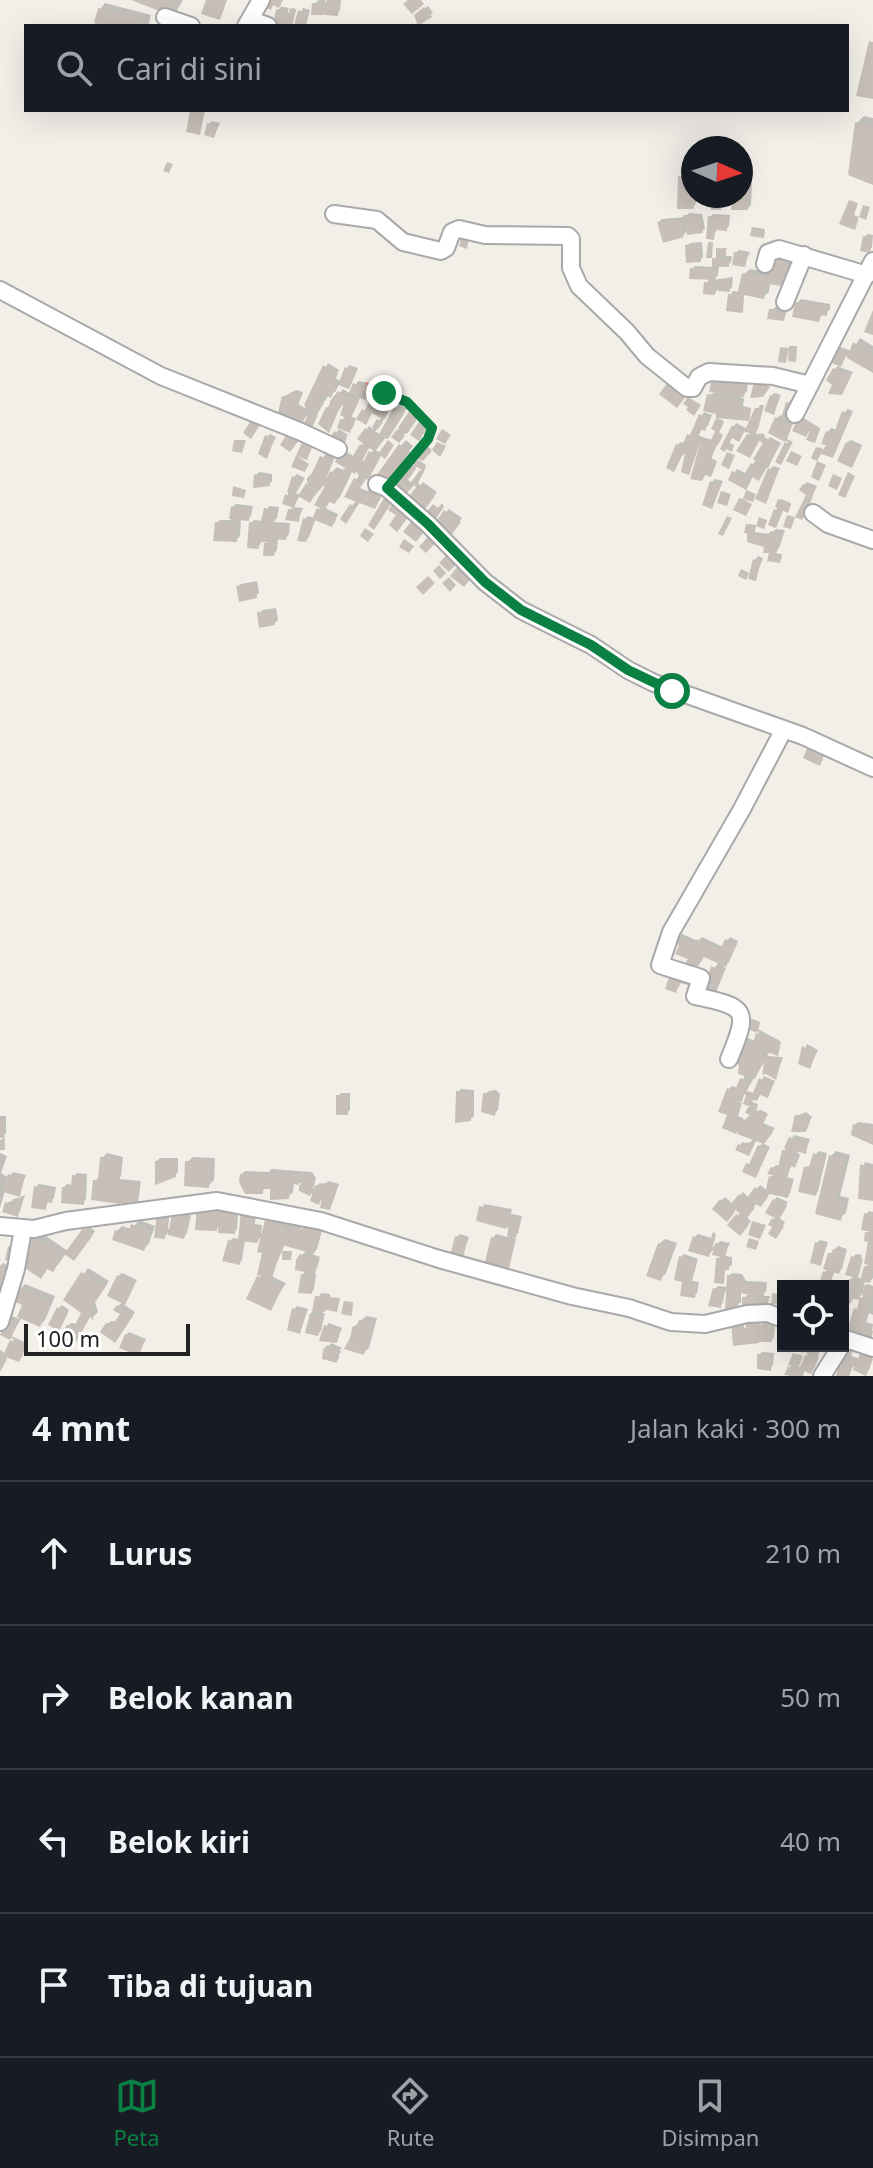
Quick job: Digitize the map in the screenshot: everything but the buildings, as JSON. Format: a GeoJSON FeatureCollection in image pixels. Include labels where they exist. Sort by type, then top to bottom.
{"type":"FeatureCollection","features":[{"type":"Feature","properties":{"kind":"street"},"geometry":{"type":"LineString","coordinates":[[249,23],[261,0]]}},
{"type":"Feature","properties":{"kind":"street"},"geometry":{"type":"LineString","coordinates":[[165,17],[185,24]]}},
{"type":"Feature","properties":{"kind":"street"},"geometry":{"type":"LineString","coordinates":[[334,214],[377,220],[403,242],[441,251],[446,248],[455,229],[485,235],[568,236],[571,239],[571,268],[579,286],[647,356],[687,388],[693,388],[699,377],[709,372],[773,376],[810,385]]}},
{"type":"Feature","properties":{"kind":"street"},"geometry":{"type":"LineString","coordinates":[[765,264],[768,253],[773,249],[870,268],[795,414]]}},
{"type":"Feature","properties":{"kind":"street"},"geometry":{"type":"LineString","coordinates":[[785,302],[804,255]]}},
{"type":"Feature","properties":{"kind":"street"},"geometry":{"type":"LineString","coordinates":[[0,290],[161,376],[338,449]]}},
{"type":"Feature","properties":{"kind":"street"},"geometry":{"type":"LineString","coordinates":[[382,486],[428,524],[485,582],[521,610],[591,645],[628,670],[663,687],[784,729],[873,768]]}},
{"type":"Feature","properties":{"kind":"street"},"geometry":{"type":"LineString","coordinates":[[813,513],[828,524],[873,540]]}},
{"type":"Feature","properties":{"kind":"street"},"geometry":{"type":"LineString","coordinates":[[729,1059],[742,1029],[743,1018],[737,1008],[695,996],[701,978],[660,965],[671,932],[784,729]]}},
{"type":"Feature","properties":{"kind":"street"},"geometry":{"type":"LineString","coordinates":[[0,1226],[23,1229],[217,1201],[321,1221],[439,1259],[572,1296],[629,1308],[671,1322],[705,1324],[768,1313],[777,1317]]}},
{"type":"Feature","properties":{"kind":"street"},"geometry":{"type":"LineString","coordinates":[[0,1322],[13,1284],[23,1229]]}},
{"type":"Feature","properties":{"kind":"street"},"geometry":{"type":"LineString","coordinates":[[849,1342],[873,1348]]}},
{"type":"Feature","properties":{"kind":"street"},"geometry":{"type":"LineString","coordinates":[[822,1376],[836,1352]]}},
{"type":"Feature","properties":{"kind":"path"},"geometry":{"type":"LineString","coordinates":[[366,383],[407,402],[432,428],[428,439],[382,486]]}},
{"type":"Feature","properties":{"kind":"route"},"geometry":{"type":"LineString","coordinates":[[384,393],[407,402],[432,428],[428,439],[387,488],[395,497],[428,524],[485,582],[521,610],[575,636],[628,670],[672,691]]}}]}
